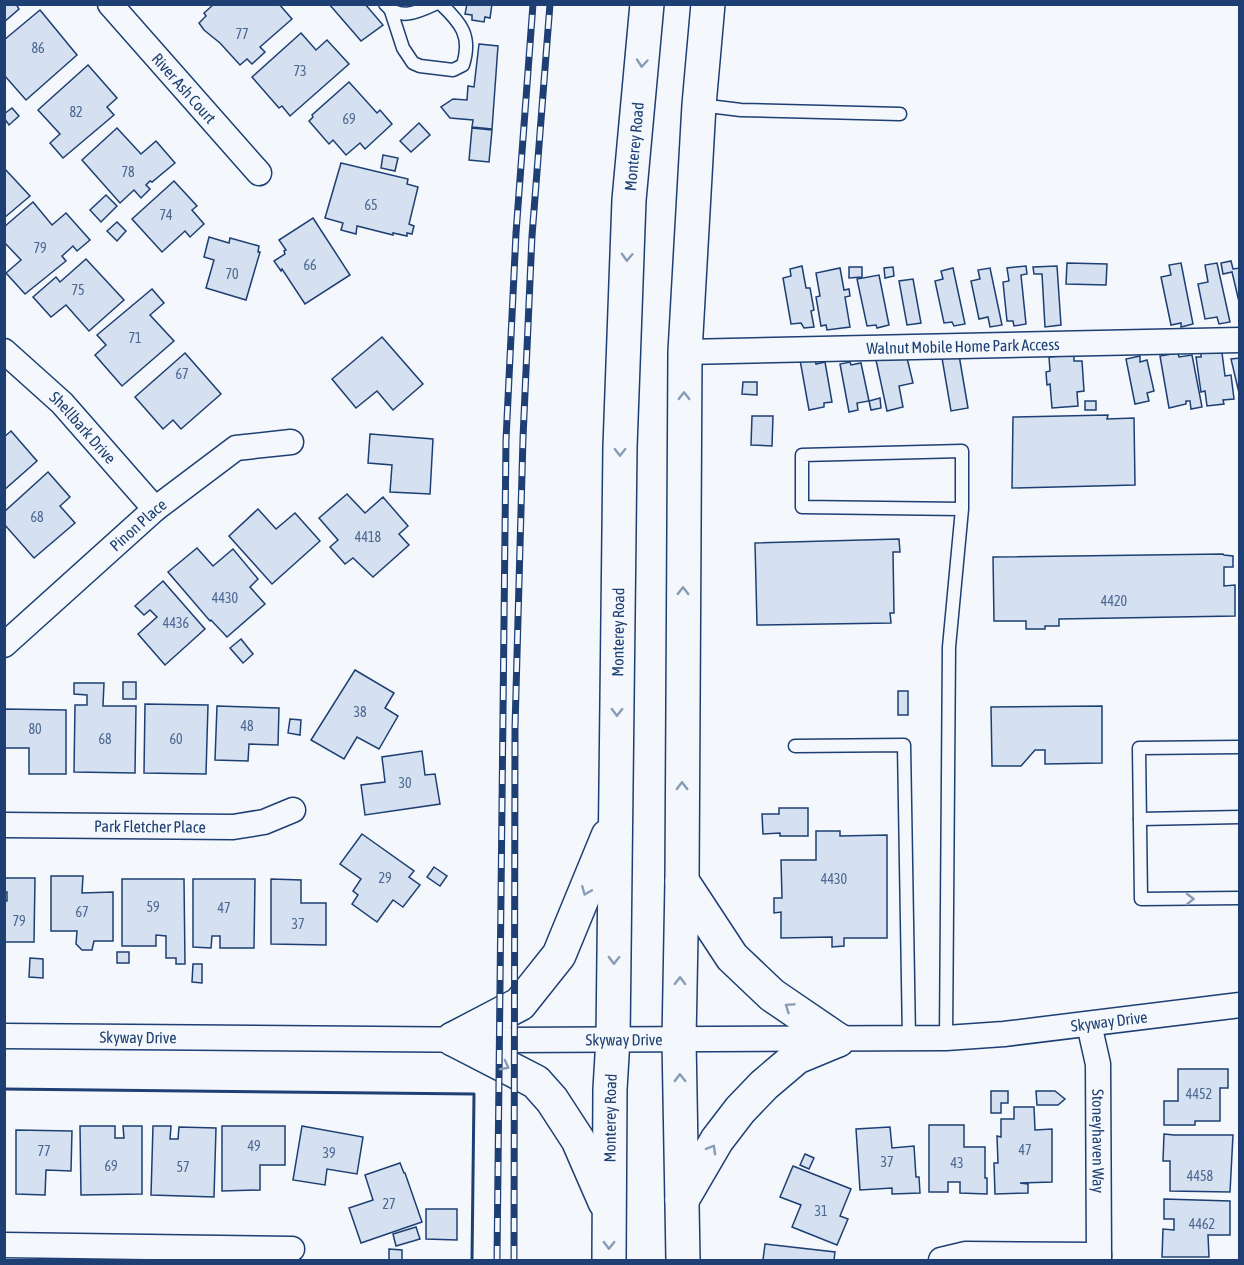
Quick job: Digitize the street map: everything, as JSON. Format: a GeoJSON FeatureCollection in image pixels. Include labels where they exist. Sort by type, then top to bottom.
{"type":"FeatureCollection","features":[{"type":"Feature","properties":{"kind":"main road","name":"Monterey Road"},"geometry":{"type":"LineString","coordinates":[[609,1260],[620,447],[629,200],[647,4]]}},
{"type":"Feature","properties":{"kind":"main road"},"geometry":{"type":"LineString","coordinates":[[683,1260],[679,1040],[685,351],[699,105],[708,4]]}},
{"type":"Feature","properties":{"kind":"main road"},"geometry":{"type":"LineString","coordinates":[[453,1039],[520,1004],[559,955],[616,817]]}},
{"type":"Feature","properties":{"kind":"main road"},"geometry":{"type":"LineString","coordinates":[[682,881],[732,957],[772,995],[838,1040]]}},
{"type":"Feature","properties":{"kind":"main road"},"geometry":{"type":"LineString","coordinates":[[453,1039],[536,1082],[552,1100],[578,1140],[609,1212]]}},
{"type":"Feature","properties":{"kind":"main road"},"geometry":{"type":"LineString","coordinates":[[682,1200],[717,1140],[740,1110],[764,1085],[797,1057],[838,1040]]}},
{"type":"Feature","properties":{"kind":"street","name":"River Ash Court"},"geometry":{"type":"LineString","coordinates":[[110,4],[259,173]]}},
{"type":"Feature","properties":{"kind":"street","name":"Walnut Mobile Home Park Access"},"geometry":{"type":"LineString","coordinates":[[685,351],[1239,340]]}},
{"type":"Feature","properties":{"kind":"street","name":"Shellbark Drive"},"geometry":{"type":"LineString","coordinates":[[4,351],[62,403],[155,509]]}},
{"type":"Feature","properties":{"kind":"street","name":"Pinon Place"},"geometry":{"type":"LineString","coordinates":[[4,645],[155,509],[236,448],[291,442]]}},
{"type":"Feature","properties":{"kind":"street","name":"Park Fletcher Place"},"geometry":{"type":"LineString","coordinates":[[4,825],[233,827],[264,822],[293,810]]}},
{"type":"Feature","properties":{"kind":"street","name":"Skyway Drive"},"geometry":{"type":"LineString","coordinates":[[4,1036],[909,1039],[1004,1034],[1239,1005]]}},
{"type":"Feature","properties":{"kind":"street","name":"Stoneyhaven Way"},"geometry":{"type":"LineString","coordinates":[[1089,1024],[1098,1064],[1099,1258]]}},
{"type":"Feature","properties":{"kind":"street"},"geometry":{"type":"LineString","coordinates":[[4,1245],[292,1249]]}},
{"type":"Feature","properties":{"kind":"street"},"geometry":{"type":"LineString","coordinates":[[940,1260],[966,1254],[1099,1258]]}},
{"type":"Feature","properties":{"kind":"lane"},"geometry":{"type":"LineString","coordinates":[[388,8],[408,15],[435,4]]}},
{"type":"Feature","properties":{"kind":"lane"},"geometry":{"type":"LineString","coordinates":[[388,8],[403,48],[413,63],[453,70],[463,65],[467,52],[462,27],[441,4]]}},
{"type":"Feature","properties":{"kind":"lane"},"geometry":{"type":"LineString","coordinates":[[699,105],[741,110],[900,114]]}},
{"type":"Feature","properties":{"kind":"lane"},"geometry":{"type":"LineString","coordinates":[[946,1038],[949,648],[962,509],[962,451],[802,455],[802,507],[962,509]]}},
{"type":"Feature","properties":{"kind":"lane"},"geometry":{"type":"LineString","coordinates":[[795,746],[904,745],[909,1039]]}},
{"type":"Feature","properties":{"kind":"lane"},"geometry":{"type":"LineString","coordinates":[[1239,747],[1139,748],[1141,899],[1239,898]]}},
{"type":"Feature","properties":{"kind":"lane"},"geometry":{"type":"LineString","coordinates":[[1140,819],[1239,818]]}},
{"type":"Feature","properties":{"kind":"building"},"geometry":{"type":"Polygon","coordinates":[[[4,4],[16,4],[19,9],[4,22],[4,4]]]}},
{"type":"Feature","properties":{"kind":"building"},"geometry":{"type":"Polygon","coordinates":[[[214,4],[279,4],[292,19],[260,47],[265,52],[252,64],[247,59],[240,65],[199,23],[206,16],[204,13],[214,4]]]}},
{"type":"Feature","properties":{"kind":"building"},"geometry":{"type":"Polygon","coordinates":[[[329,4],[365,4],[383,25],[361,41],[329,4]]]}},
{"type":"Feature","properties":{"kind":"building"},"geometry":{"type":"Polygon","coordinates":[[[467,4],[492,4],[490,18],[485,17],[484,22],[472,20],[472,15],[465,14],[467,4]]]}},
{"type":"Feature","properties":{"kind":"building"},"geometry":{"type":"Polygon","coordinates":[[[40,10],[77,55],[26,100],[4,75],[4,40],[40,10]]]}},
{"type":"Feature","properties":{"kind":"building"},"geometry":{"type":"Polygon","coordinates":[[[301,33],[316,50],[327,40],[349,64],[290,116],[282,106],[279,108],[252,77],[301,33]]]}},
{"type":"Feature","properties":{"kind":"building"},"geometry":{"type":"Polygon","coordinates":[[[479,44],[498,46],[492,129],[472,127],[473,120],[450,118],[441,107],[453,99],[467,100],[468,86],[474,87],[479,44]]]}},
{"type":"Feature","properties":{"kind":"building"},"geometry":{"type":"Polygon","coordinates":[[[88,65],[117,98],[107,107],[114,115],[63,158],[50,143],[60,134],[38,110],[88,65]]]}},
{"type":"Feature","properties":{"kind":"building"},"geometry":{"type":"Polygon","coordinates":[[[349,82],[377,113],[380,110],[392,124],[365,149],[360,143],[346,155],[333,140],[329,144],[309,121],[312,115],[349,82]]]}},
{"type":"Feature","properties":{"kind":"building"},"geometry":{"type":"Polygon","coordinates":[[[12,108],[19,116],[9,125],[4,114],[12,108]]]}},
{"type":"Feature","properties":{"kind":"building"},"geometry":{"type":"Polygon","coordinates":[[[419,123],[430,135],[411,152],[400,141],[419,123]]]}},
{"type":"Feature","properties":{"kind":"building"},"geometry":{"type":"Polygon","coordinates":[[[117,128],[141,154],[156,141],[175,163],[146,185],[150,189],[141,198],[134,190],[120,203],[82,160],[117,128]]]}},
{"type":"Feature","properties":{"kind":"building"},"geometry":{"type":"Polygon","coordinates":[[[472,128],[492,130],[489,162],[469,160],[472,128]]]}},
{"type":"Feature","properties":{"kind":"building"},"geometry":{"type":"Polygon","coordinates":[[[383,155],[398,158],[395,171],[381,168],[383,155]]]}},
{"type":"Feature","properties":{"kind":"building"},"geometry":{"type":"Polygon","coordinates":[[[341,163],[408,179],[407,184],[418,187],[409,224],[414,226],[412,234],[407,233],[407,236],[393,233],[393,235],[357,226],[356,234],[341,230],[343,223],[325,218],[341,163]]]}},
{"type":"Feature","properties":{"kind":"building"},"geometry":{"type":"Polygon","coordinates":[[[4,168],[30,196],[4,218],[4,168]]]}},
{"type":"Feature","properties":{"kind":"building"},"geometry":{"type":"Polygon","coordinates":[[[174,181],[197,206],[192,210],[204,224],[190,237],[185,231],[162,252],[132,219],[174,181]]]}},
{"type":"Feature","properties":{"kind":"building"},"geometry":{"type":"Polygon","coordinates":[[[106,195],[117,206],[101,222],[90,210],[106,195]]]}},
{"type":"Feature","properties":{"kind":"building"},"geometry":{"type":"Polygon","coordinates":[[[33,202],[52,225],[66,213],[90,240],[77,251],[73,246],[62,256],[66,261],[25,294],[6,273],[21,260],[4,242],[4,227],[33,202]]]}},
{"type":"Feature","properties":{"kind":"building"},"geometry":{"type":"Polygon","coordinates":[[[313,218],[350,275],[305,304],[282,269],[281,271],[274,261],[285,254],[286,250],[279,240],[313,218]]]}},
{"type":"Feature","properties":{"kind":"building"},"geometry":{"type":"Polygon","coordinates":[[[117,222],[126,231],[117,241],[107,231],[117,222]]]}},
{"type":"Feature","properties":{"kind":"building"},"geometry":{"type":"Polygon","coordinates":[[[209,237],[229,243],[230,238],[259,246],[258,252],[260,252],[246,300],[206,288],[214,260],[204,257],[209,237]]]}},
{"type":"Feature","properties":{"kind":"building"},"geometry":{"type":"Polygon","coordinates":[[[86,259],[124,300],[89,331],[66,305],[51,317],[33,297],[56,277],[60,282],[86,259]]]}},
{"type":"Feature","properties":{"kind":"building"},"geometry":{"type":"Polygon","coordinates":[[[1231,261],[1233,269],[1240,268],[1240,306],[1232,272],[1223,274],[1221,263],[1231,261]]]}},
{"type":"Feature","properties":{"kind":"building"},"geometry":{"type":"Polygon","coordinates":[[[1067,263],[1107,264],[1106,285],[1066,284],[1067,263]]]}},
{"type":"Feature","properties":{"kind":"building"},"geometry":{"type":"Polygon","coordinates":[[[1181,263],[1193,324],[1181,327],[1181,323],[1171,325],[1161,277],[1171,275],[1169,265],[1181,263]]]}},
{"type":"Feature","properties":{"kind":"building"},"geometry":{"type":"Polygon","coordinates":[[[1217,263],[1230,322],[1219,324],[1217,317],[1205,319],[1198,284],[1208,282],[1205,265],[1217,263]]]}},
{"type":"Feature","properties":{"kind":"building"},"geometry":{"type":"Polygon","coordinates":[[[802,266],[806,288],[810,288],[814,327],[804,328],[801,323],[791,324],[783,278],[791,276],[790,269],[802,266]]]}},
{"type":"Feature","properties":{"kind":"building"},"geometry":{"type":"Polygon","coordinates":[[[1026,266],[1027,274],[1021,275],[1026,324],[1014,326],[1013,321],[1007,321],[1003,282],[1009,281],[1007,268],[1026,266]]]}},
{"type":"Feature","properties":{"kind":"building"},"geometry":{"type":"Polygon","coordinates":[[[1057,266],[1061,325],[1045,327],[1042,274],[1034,274],[1033,267],[1057,266]]]}},
{"type":"Feature","properties":{"kind":"building"},"geometry":{"type":"Polygon","coordinates":[[[849,267],[862,267],[862,277],[849,278],[849,267]]]}},
{"type":"Feature","properties":{"kind":"building"},"geometry":{"type":"Polygon","coordinates":[[[893,267],[894,276],[885,278],[884,268],[893,267]]]}},
{"type":"Feature","properties":{"kind":"building"},"geometry":{"type":"Polygon","coordinates":[[[840,268],[844,290],[849,289],[850,296],[845,297],[850,327],[827,330],[826,325],[821,326],[816,297],[820,296],[816,273],[840,268]]]}},
{"type":"Feature","properties":{"kind":"building"},"geometry":{"type":"Polygon","coordinates":[[[953,268],[965,324],[954,326],[952,322],[944,323],[935,281],[943,279],[941,271],[953,268]]]}},
{"type":"Feature","properties":{"kind":"building"},"geometry":{"type":"Polygon","coordinates":[[[990,268],[1002,325],[990,327],[988,317],[979,319],[971,281],[980,279],[978,270],[990,268]]]}},
{"type":"Feature","properties":{"kind":"building"},"geometry":{"type":"Polygon","coordinates":[[[879,275],[889,325],[877,328],[876,325],[867,326],[857,279],[879,275]]]}},
{"type":"Feature","properties":{"kind":"building"},"geometry":{"type":"Polygon","coordinates":[[[913,279],[921,323],[907,325],[899,281],[913,279]]]}},
{"type":"Feature","properties":{"kind":"building"},"geometry":{"type":"Polygon","coordinates":[[[152,289],[164,303],[150,315],[174,341],[122,386],[95,355],[106,345],[97,335],[152,289]]]}},
{"type":"Feature","properties":{"kind":"building"},"geometry":{"type":"Polygon","coordinates":[[[382,337],[423,384],[393,410],[377,391],[356,408],[332,379],[382,337]]]}},
{"type":"Feature","properties":{"kind":"building"},"geometry":{"type":"Polygon","coordinates":[[[1217,351],[1222,353],[1225,376],[1231,375],[1234,399],[1223,400],[1224,404],[1207,406],[1205,391],[1201,392],[1196,357],[1201,357],[1201,353],[1217,351]]]}},
{"type":"Feature","properties":{"kind":"building"},"geometry":{"type":"Polygon","coordinates":[[[185,353],[221,394],[181,429],[173,420],[163,429],[135,397],[185,353]]]}},
{"type":"Feature","properties":{"kind":"building"},"geometry":{"type":"Polygon","coordinates":[[[1178,353],[1179,357],[1192,355],[1202,407],[1191,409],[1190,401],[1186,401],[1186,404],[1169,408],[1160,356],[1178,353]]]}},
{"type":"Feature","properties":{"kind":"building"},"geometry":{"type":"Polygon","coordinates":[[[959,355],[968,408],[951,411],[942,358],[959,355]]]}},
{"type":"Feature","properties":{"kind":"building"},"geometry":{"type":"Polygon","coordinates":[[[1074,355],[1074,361],[1082,361],[1084,391],[1077,392],[1078,406],[1052,408],[1050,384],[1047,385],[1046,372],[1050,371],[1049,357],[1074,355]]]}},
{"type":"Feature","properties":{"kind":"building"},"geometry":{"type":"Polygon","coordinates":[[[1140,356],[1140,362],[1147,360],[1154,391],[1147,393],[1149,401],[1135,404],[1126,359],[1140,356]]]}},
{"type":"Feature","properties":{"kind":"building"},"geometry":{"type":"Polygon","coordinates":[[[815,358],[816,364],[825,362],[832,402],[824,403],[824,407],[809,410],[800,360],[815,358]]]}},
{"type":"Feature","properties":{"kind":"building"},"geometry":{"type":"Polygon","coordinates":[[[907,358],[913,383],[899,386],[903,407],[887,411],[876,360],[907,358]]]}},
{"type":"Feature","properties":{"kind":"building"},"geometry":{"type":"Polygon","coordinates":[[[1240,358],[1240,397],[1231,359],[1240,358]]]}},
{"type":"Feature","properties":{"kind":"building"},"geometry":{"type":"Polygon","coordinates":[[[850,362],[851,365],[861,363],[869,401],[857,403],[858,410],[849,412],[840,364],[850,362]]]}},
{"type":"Feature","properties":{"kind":"building"},"geometry":{"type":"Polygon","coordinates":[[[743,382],[757,382],[757,395],[742,394],[743,382]]]}},
{"type":"Feature","properties":{"kind":"building"},"geometry":{"type":"Polygon","coordinates":[[[880,398],[881,408],[871,410],[869,401],[880,398]]]}},
{"type":"Feature","properties":{"kind":"building"},"geometry":{"type":"Polygon","coordinates":[[[1085,401],[1096,401],[1096,410],[1085,410],[1085,401]]]}},
{"type":"Feature","properties":{"kind":"building"},"geometry":{"type":"Polygon","coordinates":[[[1108,415],[1107,419],[1134,418],[1135,485],[1012,488],[1013,417],[1108,415]]]}},
{"type":"Feature","properties":{"kind":"building"},"geometry":{"type":"Polygon","coordinates":[[[752,416],[773,416],[772,446],[751,445],[752,416]]]}},
{"type":"Feature","properties":{"kind":"building"},"geometry":{"type":"Polygon","coordinates":[[[11,431],[37,461],[4,490],[4,437],[11,431]]]}},
{"type":"Feature","properties":{"kind":"building"},"geometry":{"type":"Polygon","coordinates":[[[370,434],[433,439],[430,494],[390,492],[392,465],[368,463],[370,434]]]}},
{"type":"Feature","properties":{"kind":"building"},"geometry":{"type":"Polygon","coordinates":[[[48,472],[70,497],[60,506],[75,523],[34,558],[4,524],[4,512],[48,472]]]}},
{"type":"Feature","properties":{"kind":"building"},"geometry":{"type":"Polygon","coordinates":[[[347,494],[365,513],[383,497],[408,526],[399,534],[409,545],[373,577],[353,558],[345,564],[330,547],[338,540],[319,518],[347,494]]]}},
{"type":"Feature","properties":{"kind":"building"},"geometry":{"type":"Polygon","coordinates":[[[258,509],[276,529],[295,513],[320,541],[272,584],[229,536],[258,509]]]}},
{"type":"Feature","properties":{"kind":"building"},"geometry":{"type":"Polygon","coordinates":[[[899,539],[900,552],[893,552],[894,613],[890,613],[891,623],[757,625],[755,543],[899,539]]]}},
{"type":"Feature","properties":{"kind":"building"},"geometry":{"type":"Polygon","coordinates":[[[197,548],[213,566],[233,549],[258,579],[250,587],[265,604],[227,637],[210,621],[168,572],[197,548]]]}},
{"type":"Feature","properties":{"kind":"building"},"geometry":{"type":"Polygon","coordinates":[[[1223,554],[1233,556],[1233,567],[1224,567],[1224,586],[1235,585],[1235,616],[1059,619],[1059,626],[1045,626],[1045,629],[1026,629],[1026,621],[994,621],[993,557],[1223,554]]]}},
{"type":"Feature","properties":{"kind":"building"},"geometry":{"type":"Polygon","coordinates":[[[163,581],[205,629],[165,665],[138,634],[157,617],[150,610],[144,615],[135,606],[163,581]]]}},
{"type":"Feature","properties":{"kind":"building"},"geometry":{"type":"Polygon","coordinates":[[[241,639],[253,654],[243,663],[230,648],[241,639]]]}},
{"type":"Feature","properties":{"kind":"building"},"geometry":{"type":"Polygon","coordinates":[[[355,670],[394,693],[385,708],[398,716],[379,749],[357,737],[344,759],[311,740],[355,670]]]}},
{"type":"Feature","properties":{"kind":"building"},"geometry":{"type":"Polygon","coordinates":[[[123,682],[136,682],[136,699],[123,699],[123,682]]]}},
{"type":"Feature","properties":{"kind":"building"},"geometry":{"type":"Polygon","coordinates":[[[74,683],[104,683],[103,706],[136,706],[135,773],[74,772],[75,705],[87,705],[87,695],[74,694],[74,683]]]}},
{"type":"Feature","properties":{"kind":"building"},"geometry":{"type":"Polygon","coordinates":[[[898,691],[908,691],[908,715],[898,715],[898,691]]]}},
{"type":"Feature","properties":{"kind":"building"},"geometry":{"type":"Polygon","coordinates":[[[145,704],[208,705],[206,774],[144,773],[145,704]]]}},
{"type":"Feature","properties":{"kind":"building"},"geometry":{"type":"Polygon","coordinates":[[[217,706],[279,708],[278,745],[249,744],[248,761],[215,760],[217,706]]]}},
{"type":"Feature","properties":{"kind":"building"},"geometry":{"type":"Polygon","coordinates":[[[1102,706],[1102,763],[1045,764],[1045,750],[1035,750],[1021,766],[992,766],[991,707],[1102,706]]]}},
{"type":"Feature","properties":{"kind":"building"},"geometry":{"type":"Polygon","coordinates":[[[4,709],[66,710],[66,774],[29,774],[29,748],[4,748],[4,709]]]}},
{"type":"Feature","properties":{"kind":"building"},"geometry":{"type":"Polygon","coordinates":[[[290,719],[301,720],[300,735],[288,733],[290,719]]]}},
{"type":"Feature","properties":{"kind":"building"},"geometry":{"type":"Polygon","coordinates":[[[422,751],[425,775],[435,774],[440,804],[365,815],[361,785],[385,782],[382,757],[422,751]]]}},
{"type":"Feature","properties":{"kind":"building"},"geometry":{"type":"Polygon","coordinates":[[[779,808],[808,808],[808,836],[763,834],[762,814],[779,814],[779,808]]]}},
{"type":"Feature","properties":{"kind":"building"},"geometry":{"type":"Polygon","coordinates":[[[816,831],[840,831],[840,836],[887,835],[887,938],[844,938],[844,946],[832,947],[832,937],[781,938],[781,912],[774,913],[774,898],[782,898],[781,860],[816,860],[816,831]]]}},
{"type":"Feature","properties":{"kind":"building"},"geometry":{"type":"Polygon","coordinates":[[[362,834],[414,871],[409,877],[420,885],[403,907],[393,900],[377,922],[352,904],[358,895],[353,891],[361,879],[340,864],[362,834]]]}},
{"type":"Feature","properties":{"kind":"building"},"geometry":{"type":"Polygon","coordinates":[[[434,867],[447,876],[440,886],[427,877],[434,867]]]}},
{"type":"Feature","properties":{"kind":"building"},"geometry":{"type":"Polygon","coordinates":[[[51,876],[83,876],[82,893],[113,892],[113,941],[94,941],[92,950],[82,950],[76,944],[77,931],[51,931],[51,876]]]}},
{"type":"Feature","properties":{"kind":"building"},"geometry":{"type":"Polygon","coordinates":[[[4,878],[35,878],[34,942],[4,942],[4,901],[7,901],[7,892],[4,892],[4,878]]]}},
{"type":"Feature","properties":{"kind":"building"},"geometry":{"type":"Polygon","coordinates":[[[122,879],[184,879],[185,964],[176,964],[176,958],[166,958],[166,936],[156,935],[156,946],[122,946],[122,879]]]}},
{"type":"Feature","properties":{"kind":"building"},"geometry":{"type":"Polygon","coordinates":[[[193,879],[255,879],[254,948],[220,948],[220,936],[212,936],[211,948],[193,947],[193,879]]]}},
{"type":"Feature","properties":{"kind":"building"},"geometry":{"type":"Polygon","coordinates":[[[271,879],[301,880],[301,903],[326,903],[326,945],[271,944],[271,879]]]}},
{"type":"Feature","properties":{"kind":"building"},"geometry":{"type":"Polygon","coordinates":[[[117,952],[129,952],[129,963],[117,963],[117,952]]]}},
{"type":"Feature","properties":{"kind":"building"},"geometry":{"type":"Polygon","coordinates":[[[30,958],[43,959],[43,978],[29,977],[30,958]]]}},
{"type":"Feature","properties":{"kind":"building"},"geometry":{"type":"Polygon","coordinates":[[[193,964],[202,964],[202,983],[192,982],[193,964]]]}},
{"type":"Feature","properties":{"kind":"building"},"geometry":{"type":"Polygon","coordinates":[[[1178,1069],[1228,1069],[1228,1088],[1220,1088],[1220,1121],[1195,1121],[1195,1125],[1164,1125],[1164,1101],[1178,1101],[1178,1069]]]}},
{"type":"Feature","properties":{"kind":"building"},"geometry":{"type":"Polygon","coordinates":[[[991,1091],[1008,1091],[1008,1103],[1001,1103],[1001,1113],[991,1113],[991,1091]]]}},
{"type":"Feature","properties":{"kind":"building"},"geometry":{"type":"Polygon","coordinates":[[[1036,1091],[1055,1091],[1065,1099],[1058,1105],[1037,1105],[1036,1091]]]}},
{"type":"Feature","properties":{"kind":"building"},"geometry":{"type":"Polygon","coordinates":[[[1014,1107],[1034,1107],[1035,1130],[1052,1129],[1052,1182],[1020,1183],[1028,1184],[1028,1193],[995,1194],[994,1163],[998,1163],[997,1136],[1001,1137],[1001,1119],[1014,1119],[1014,1107]]]}},
{"type":"Feature","properties":{"kind":"building"},"geometry":{"type":"Polygon","coordinates":[[[929,1125],[964,1125],[964,1147],[985,1147],[987,1194],[960,1193],[960,1182],[948,1182],[948,1192],[929,1192],[929,1125]]]}},
{"type":"Feature","properties":{"kind":"building"},"geometry":{"type":"Polygon","coordinates":[[[80,1126],[115,1126],[115,1138],[124,1138],[123,1126],[142,1126],[142,1194],[81,1195],[80,1126]]]}},
{"type":"Feature","properties":{"kind":"building"},"geometry":{"type":"Polygon","coordinates":[[[153,1126],[171,1126],[170,1139],[178,1139],[179,1127],[216,1128],[214,1197],[151,1195],[153,1126]]]}},
{"type":"Feature","properties":{"kind":"building"},"geometry":{"type":"Polygon","coordinates":[[[222,1126],[285,1126],[285,1165],[260,1165],[260,1190],[222,1191],[222,1126]]]}},
{"type":"Feature","properties":{"kind":"building"},"geometry":{"type":"Polygon","coordinates":[[[302,1126],[363,1137],[357,1174],[327,1169],[325,1185],[293,1180],[302,1126]]]}},
{"type":"Feature","properties":{"kind":"building"},"geometry":{"type":"Polygon","coordinates":[[[890,1127],[892,1148],[914,1146],[916,1177],[919,1177],[920,1193],[892,1194],[892,1188],[860,1190],[856,1129],[890,1127]]]}},
{"type":"Feature","properties":{"kind":"building"},"geometry":{"type":"Polygon","coordinates":[[[16,1130],[72,1131],[71,1171],[46,1170],[45,1195],[16,1194],[16,1130]]]}},
{"type":"Feature","properties":{"kind":"building"},"geometry":{"type":"Polygon","coordinates":[[[1164,1134],[1233,1135],[1230,1192],[1170,1191],[1170,1161],[1163,1161],[1164,1134]]]}},
{"type":"Feature","properties":{"kind":"building"},"geometry":{"type":"Polygon","coordinates":[[[805,1154],[814,1158],[809,1169],[800,1165],[805,1154]]]}},
{"type":"Feature","properties":{"kind":"building"},"geometry":{"type":"Polygon","coordinates":[[[400,1163],[422,1222],[361,1243],[349,1208],[373,1200],[365,1175],[400,1163]]]}},
{"type":"Feature","properties":{"kind":"building"},"geometry":{"type":"Polygon","coordinates":[[[793,1166],[851,1189],[840,1216],[848,1219],[837,1245],[792,1227],[801,1205],[780,1197],[793,1166]]]}},
{"type":"Feature","properties":{"kind":"building"},"geometry":{"type":"Polygon","coordinates":[[[1164,1199],[1230,1201],[1230,1235],[1208,1235],[1209,1257],[1162,1257],[1163,1229],[1174,1230],[1174,1219],[1164,1219],[1164,1199]]]}},
{"type":"Feature","properties":{"kind":"building"},"geometry":{"type":"Polygon","coordinates":[[[426,1209],[457,1209],[457,1240],[426,1239],[426,1209]]]}},
{"type":"Feature","properties":{"kind":"building"},"geometry":{"type":"Polygon","coordinates":[[[416,1227],[420,1239],[396,1246],[393,1234],[416,1227]]]}},
{"type":"Feature","properties":{"kind":"building"},"geometry":{"type":"Polygon","coordinates":[[[765,1244],[835,1252],[834,1260],[763,1260],[765,1244]]]}},
{"type":"Feature","properties":{"kind":"building"},"geometry":{"type":"Polygon","coordinates":[[[389,1249],[402,1250],[402,1260],[389,1260],[389,1249]]]}},
{"type":"Feature","properties":{"kind":"railway"},"geometry":{"type":"LineString","coordinates":[[497,1260],[506,440],[516,233],[533,4]]}},
{"type":"Feature","properties":{"kind":"railway"},"geometry":{"type":"LineString","coordinates":[[514,1260],[515,728],[523,438],[532,236],[550,4]]}},
{"type":"Feature","properties":{"kind":"wall"},"geometry":{"type":"LineString","coordinates":[[4,1089],[474,1094],[472,1260]]}}]}
